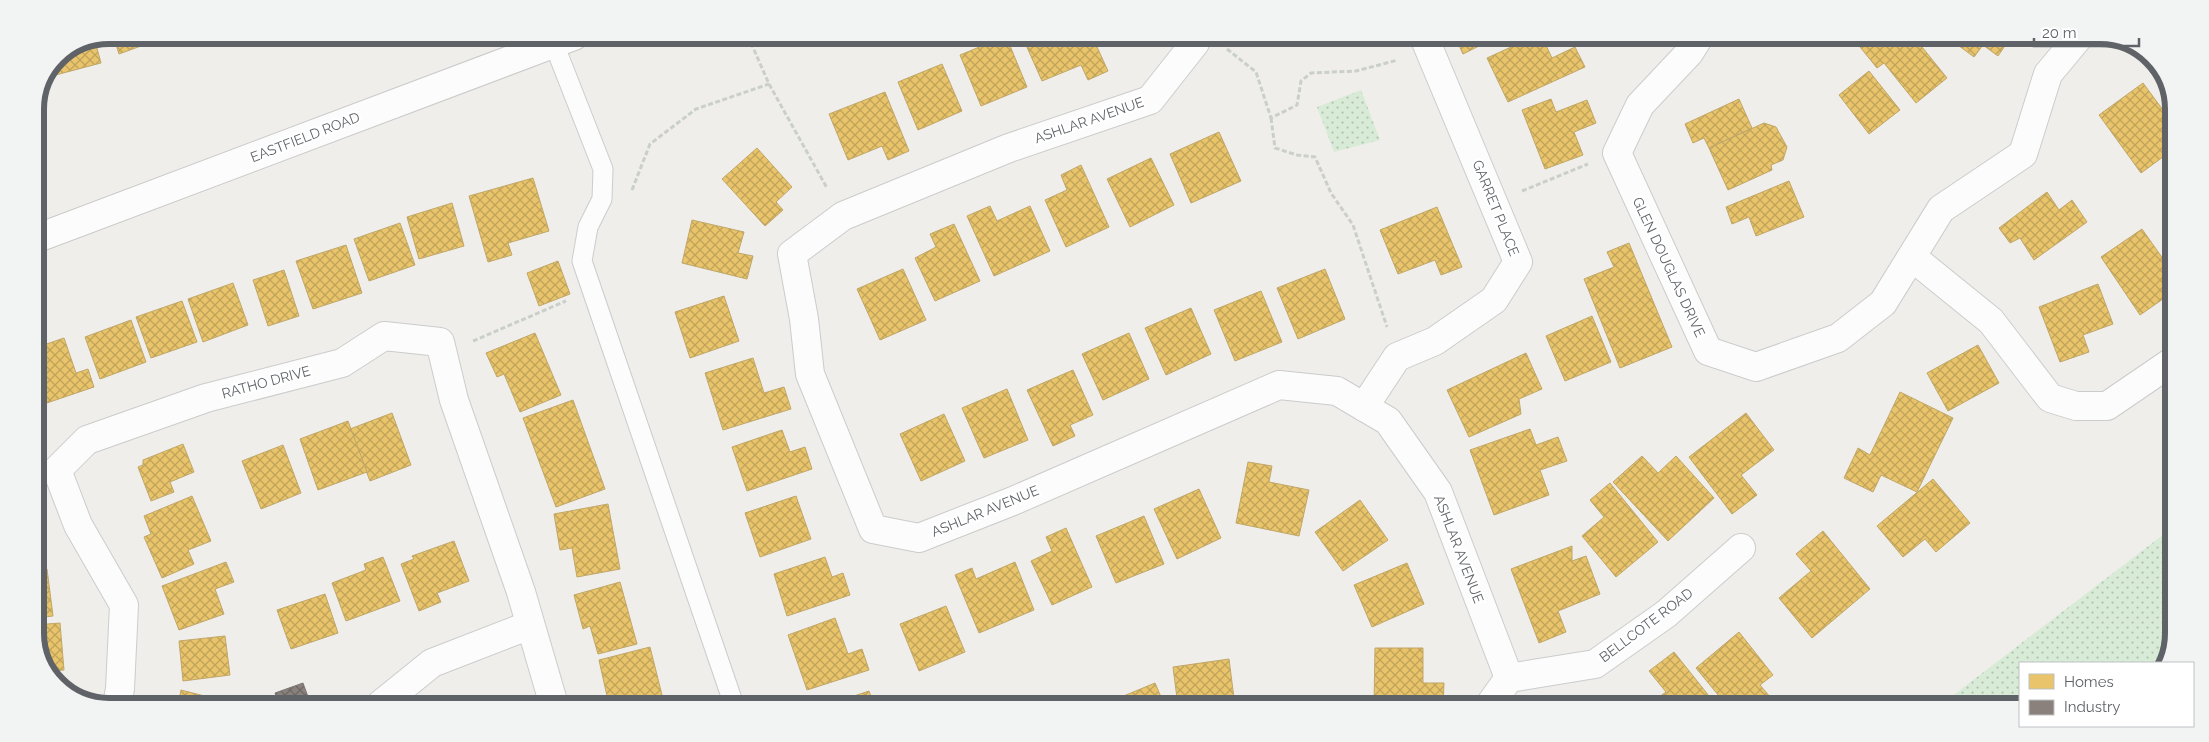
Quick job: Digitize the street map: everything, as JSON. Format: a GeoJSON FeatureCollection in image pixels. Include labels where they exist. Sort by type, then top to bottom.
{"type":"FeatureCollection","features":[{"type":"Feature","properties":{"kind":"street","name":"EASTFIELD ROAD"},"geometry":{"type":"LineString","coordinates":[[44,236],[553,44]]}},
{"type":"Feature","properties":{"kind":"street","name":"ASHLAR AVENUE"},"geometry":{"type":"LineString","coordinates":[[1192,44],[1150,100],[1009,148],[843,216],[792,254],[804,318],[810,374],[873,529],[919,538],[1013,501],[1279,385],[1337,391],[1388,422],[1438,492],[1509,678]]}},
{"type":"Feature","properties":{"kind":"street","name":"GARRET PLACE"},"geometry":{"type":"LineString","coordinates":[[1397,357],[1435,341],[1494,300],[1518,262],[1427,44]]}},
{"type":"Feature","properties":{"kind":"street"},"geometry":{"type":"LineString","coordinates":[[1617,152],[1640,105],[1689,53],[1695,44]]}},
{"type":"Feature","properties":{"kind":"street","name":"GLEN DOUGLAS DRIVE"},"geometry":{"type":"LineString","coordinates":[[1617,152],[1708,351],[1756,367],[1838,338],[1883,303],[1941,209],[2023,154],[2048,74],[2073,44]]}},
{"type":"Feature","properties":{"kind":"street"},"geometry":{"type":"LineString","coordinates":[[1912,257],[1991,321],[2050,398],[2076,406],[2107,406],[2165,366]]}},
{"type":"Feature","properties":{"kind":"street","name":"RATHO DRIVE"},"geometry":{"type":"LineString","coordinates":[[118,698],[124,605],[78,525],[57,470],[87,440],[206,398],[342,363],[384,336],[440,342],[454,400],[530,625],[552,698]]}},
{"type":"Feature","properties":{"kind":"street"},"geometry":{"type":"LineString","coordinates":[[1364,407],[1397,357]]}},
{"type":"Feature","properties":{"kind":"street","name":"BELLCOTE ROAD"},"geometry":{"type":"LineString","coordinates":[[1509,678],[1595,664],[1666,614],[1741,548]]}},
{"type":"Feature","properties":{"kind":"street"},"geometry":{"type":"LineString","coordinates":[[389,698],[432,663],[530,625]]}},
{"type":"Feature","properties":{"kind":"street"},"geometry":{"type":"LineString","coordinates":[[1495,698],[1509,678]]}},
{"type":"Feature","properties":{"kind":"lane"},"geometry":{"type":"LineString","coordinates":[[565,44],[603,170],[602,199],[588,227],[582,261],[732,698]]}},
{"type":"Feature","properties":{"kind":"path"},"geometry":{"type":"LineString","coordinates":[[752,44],[769,84],[843,216]]}},
{"type":"Feature","properties":{"kind":"path"},"geometry":{"type":"LineString","coordinates":[[1210,44],[1225,48],[1256,72],[1271,118],[1275,148],[1297,155],[1315,157],[1331,193],[1353,225],[1397,357]]}},
{"type":"Feature","properties":{"kind":"path"},"geometry":{"type":"LineString","coordinates":[[1271,118],[1298,105],[1300,81],[1310,73],[1356,71],[1427,44]]}},
{"type":"Feature","properties":{"kind":"path"},"geometry":{"type":"LineString","coordinates":[[1494,203],[1617,152]]}},
{"type":"Feature","properties":{"kind":"green space"},"geometry":{"type":"Polygon","coordinates":[[[1361,90],[1380,140],[1334,152],[1317,107],[1361,90]]]}},
{"type":"Feature","properties":{"kind":"green space"},"geometry":{"type":"Polygon","coordinates":[[[2165,533],[2165,641],[2159,662],[2019,662],[2019,698],[1950,698],[2165,533]]]}},
{"type":"Feature","properties":{"kind":"building: Homes"},"geometry":{"type":"Polygon","coordinates":[[[116,44],[146,44],[119,54],[116,44]]]}},
{"type":"Feature","properties":{"kind":"building: Homes"},"geometry":{"type":"Polygon","coordinates":[[[987,44],[1009,44],[1027,87],[981,106],[960,55],[987,44]]]}},
{"type":"Feature","properties":{"kind":"building: Homes"},"geometry":{"type":"Polygon","coordinates":[[[1026,44],[1096,44],[1108,71],[1088,80],[1081,65],[1042,81],[1026,44]]]}},
{"type":"Feature","properties":{"kind":"building: Homes"},"geometry":{"type":"Polygon","coordinates":[[[1458,44],[1483,44],[1463,54],[1458,44]]]}},
{"type":"Feature","properties":{"kind":"building: Homes"},"geometry":{"type":"Polygon","coordinates":[[[1518,44],[1545,44],[1552,58],[1575,47],[1585,67],[1508,102],[1487,58],[1518,44]]]}},
{"type":"Feature","properties":{"kind":"building: Homes"},"geometry":{"type":"Polygon","coordinates":[[[1864,44],[1920,44],[1947,78],[1916,103],[1884,63],[1877,68],[1860,47],[1864,44]]]}},
{"type":"Feature","properties":{"kind":"building: Homes"},"geometry":{"type":"Polygon","coordinates":[[[1956,44],[2006,44],[1998,56],[1983,45],[1974,57],[1956,44]]]}},
{"type":"Feature","properties":{"kind":"building: Homes"},"geometry":{"type":"Polygon","coordinates":[[[96,45],[101,63],[54,76],[63,63],[73,55],[96,45]]]}},
{"type":"Feature","properties":{"kind":"building: Homes"},"geometry":{"type":"Polygon","coordinates":[[[942,64],[962,111],[918,130],[898,82],[942,64]]]}},
{"type":"Feature","properties":{"kind":"building: Homes"},"geometry":{"type":"Polygon","coordinates":[[[1869,71],[1900,110],[1869,134],[1839,95],[1869,71]]]}},
{"type":"Feature","properties":{"kind":"building: Homes"},"geometry":{"type":"Polygon","coordinates":[[[2143,83],[2165,113],[2165,156],[2141,173],[2099,115],[2143,83]]]}},
{"type":"Feature","properties":{"kind":"building: Homes"},"geometry":{"type":"Polygon","coordinates":[[[885,92],[909,151],[888,160],[882,146],[848,160],[829,114],[885,92]]]}},
{"type":"Feature","properties":{"kind":"building: Homes"},"geometry":{"type":"Polygon","coordinates":[[[1551,99],[1556,112],[1587,100],[1596,123],[1574,132],[1583,155],[1545,169],[1522,110],[1551,99]]]}},
{"type":"Feature","properties":{"kind":"building: Homes"},"geometry":{"type":"Polygon","coordinates":[[[1739,99],[1752,128],[1709,148],[1704,138],[1693,143],[1685,124],[1739,99]]]}},
{"type":"Feature","properties":{"kind":"building: Homes"},"geometry":{"type":"Polygon","coordinates":[[[1764,123],[1776,127],[1787,147],[1783,160],[1771,165],[1772,170],[1728,190],[1709,148],[1764,123]]]}},
{"type":"Feature","properties":{"kind":"building: Homes"},"geometry":{"type":"Polygon","coordinates":[[[1219,132],[1241,181],[1191,203],[1170,154],[1219,132]]]}},
{"type":"Feature","properties":{"kind":"building: Homes"},"geometry":{"type":"Polygon","coordinates":[[[757,148],[792,187],[776,202],[783,210],[765,226],[722,179],[757,148]]]}},
{"type":"Feature","properties":{"kind":"building: Homes"},"geometry":{"type":"Polygon","coordinates":[[[1151,158],[1174,205],[1130,227],[1107,179],[1151,158]]]}},
{"type":"Feature","properties":{"kind":"building: Homes"},"geometry":{"type":"Polygon","coordinates":[[[1081,165],[1109,227],[1066,247],[1045,200],[1067,190],[1061,175],[1081,165]]]}},
{"type":"Feature","properties":{"kind":"building: Homes"},"geometry":{"type":"Polygon","coordinates":[[[533,178],[549,231],[508,243],[512,255],[488,262],[469,196],[533,178]]]}},
{"type":"Feature","properties":{"kind":"building: Homes"},"geometry":{"type":"Polygon","coordinates":[[[1789,181],[1804,217],[1756,236],[1749,217],[1732,224],[1726,207],[1789,181]]]}},
{"type":"Feature","properties":{"kind":"building: Homes"},"geometry":{"type":"Polygon","coordinates":[[[2047,192],[2059,210],[2072,200],[2087,222],[2034,260],[2020,238],[2010,243],[1999,228],[2047,192]]]}},
{"type":"Feature","properties":{"kind":"building: Homes"},"geometry":{"type":"Polygon","coordinates":[[[452,203],[464,246],[419,259],[407,217],[452,203]]]}},
{"type":"Feature","properties":{"kind":"building: Homes"},"geometry":{"type":"Polygon","coordinates":[[[990,206],[997,221],[1030,206],[1050,251],[994,276],[967,216],[990,206]]]}},
{"type":"Feature","properties":{"kind":"building: Homes"},"geometry":{"type":"Polygon","coordinates":[[[1437,207],[1462,267],[1441,275],[1435,260],[1398,274],[1380,230],[1437,207]]]}},
{"type":"Feature","properties":{"kind":"building: Homes"},"geometry":{"type":"Polygon","coordinates":[[[692,220],[744,232],[738,253],[753,256],[747,279],[682,263],[692,220]]]}},
{"type":"Feature","properties":{"kind":"building: Homes"},"geometry":{"type":"Polygon","coordinates":[[[400,223],[415,265],[369,281],[354,239],[400,223]]]}},
{"type":"Feature","properties":{"kind":"building: Homes"},"geometry":{"type":"Polygon","coordinates":[[[954,224],[980,281],[935,301],[915,258],[936,247],[930,234],[954,224]]]}},
{"type":"Feature","properties":{"kind":"building: Homes"},"geometry":{"type":"Polygon","coordinates":[[[2142,229],[2165,262],[2165,298],[2140,315],[2101,257],[2142,229]]]}},
{"type":"Feature","properties":{"kind":"building: Homes"},"geometry":{"type":"Polygon","coordinates":[[[1629,243],[1672,347],[1620,368],[1584,279],[1614,267],[1607,252],[1629,243]]]}},
{"type":"Feature","properties":{"kind":"building: Homes"},"geometry":{"type":"Polygon","coordinates":[[[346,245],[362,293],[313,309],[296,261],[346,245]]]}},
{"type":"Feature","properties":{"kind":"building: Homes"},"geometry":{"type":"Polygon","coordinates":[[[558,261],[570,294],[539,306],[527,273],[558,261]]]}},
{"type":"Feature","properties":{"kind":"building: Homes"},"geometry":{"type":"Polygon","coordinates":[[[903,269],[926,320],[880,340],[857,289],[903,269]]]}},
{"type":"Feature","properties":{"kind":"building: Homes"},"geometry":{"type":"Polygon","coordinates":[[[1325,269],[1345,319],[1298,339],[1277,288],[1325,269]]]}},
{"type":"Feature","properties":{"kind":"building: Homes"},"geometry":{"type":"Polygon","coordinates":[[[284,270],[299,316],[268,326],[253,280],[284,270]]]}},
{"type":"Feature","properties":{"kind":"building: Homes"},"geometry":{"type":"Polygon","coordinates":[[[233,283],[248,325],[203,342],[188,299],[233,283]]]}},
{"type":"Feature","properties":{"kind":"building: Homes"},"geometry":{"type":"Polygon","coordinates":[[[2098,284],[2113,324],[2083,335],[2089,352],[2060,362],[2039,307],[2098,284]]]}},
{"type":"Feature","properties":{"kind":"building: Homes"},"geometry":{"type":"Polygon","coordinates":[[[1261,291],[1282,342],[1235,361],[1214,310],[1261,291]]]}},
{"type":"Feature","properties":{"kind":"building: Homes"},"geometry":{"type":"Polygon","coordinates":[[[724,296],[739,341],[690,358],[675,312],[724,296]]]}},
{"type":"Feature","properties":{"kind":"building: Homes"},"geometry":{"type":"Polygon","coordinates":[[[182,301],[197,342],[151,358],[136,317],[182,301]]]}},
{"type":"Feature","properties":{"kind":"building: Homes"},"geometry":{"type":"Polygon","coordinates":[[[1191,308],[1211,354],[1166,375],[1145,328],[1191,308]]]}},
{"type":"Feature","properties":{"kind":"building: Homes"},"geometry":{"type":"Polygon","coordinates":[[[1592,316],[1611,362],[1565,381],[1546,336],[1592,316]]]}},
{"type":"Feature","properties":{"kind":"building: Homes"},"geometry":{"type":"Polygon","coordinates":[[[131,320],[146,362],[100,379],[85,337],[131,320]]]}},
{"type":"Feature","properties":{"kind":"building: Homes"},"geometry":{"type":"Polygon","coordinates":[[[535,333],[561,395],[520,412],[504,374],[497,377],[486,353],[535,333]]]}},
{"type":"Feature","properties":{"kind":"building: Homes"},"geometry":{"type":"Polygon","coordinates":[[[1129,333],[1149,379],[1103,400],[1082,354],[1129,333]]]}},
{"type":"Feature","properties":{"kind":"building: Homes"},"geometry":{"type":"Polygon","coordinates":[[[64,338],[76,373],[88,369],[94,387],[44,404],[44,345],[64,338]]]}},
{"type":"Feature","properties":{"kind":"building: Homes"},"geometry":{"type":"Polygon","coordinates":[[[1978,345],[1999,383],[1948,411],[1927,373],[1978,345]]]}},
{"type":"Feature","properties":{"kind":"building: Homes"},"geometry":{"type":"Polygon","coordinates":[[[1526,353],[1542,389],[1519,399],[1521,414],[1469,437],[1447,390],[1526,353]]]}},
{"type":"Feature","properties":{"kind":"building: Homes"},"geometry":{"type":"Polygon","coordinates":[[[753,358],[764,393],[784,387],[791,409],[723,430],[705,373],[753,358]]]}},
{"type":"Feature","properties":{"kind":"building: Homes"},"geometry":{"type":"Polygon","coordinates":[[[1073,370],[1093,415],[1070,425],[1075,436],[1053,446],[1027,390],[1073,370]]]}},
{"type":"Feature","properties":{"kind":"building: Homes"},"geometry":{"type":"Polygon","coordinates":[[[1007,389],[1028,440],[984,458],[962,408],[1007,389]]]}},
{"type":"Feature","properties":{"kind":"building: Homes"},"geometry":{"type":"Polygon","coordinates":[[[1900,392],[1953,418],[1917,492],[1881,475],[1873,492],[1844,478],[1858,448],[1870,455],[1900,392]]]}},
{"type":"Feature","properties":{"kind":"building: Homes"},"geometry":{"type":"Polygon","coordinates":[[[573,400],[605,489],[556,507],[523,418],[573,400]]]}},
{"type":"Feature","properties":{"kind":"building: Homes"},"geometry":{"type":"Polygon","coordinates":[[[392,413],[411,465],[370,481],[350,429],[392,413]]]}},
{"type":"Feature","properties":{"kind":"building: Homes"},"geometry":{"type":"Polygon","coordinates":[[[1746,413],[1774,450],[1741,475],[1757,495],[1732,514],[1689,457],[1746,413]]]}},
{"type":"Feature","properties":{"kind":"building: Homes"},"geometry":{"type":"Polygon","coordinates":[[[944,414],[965,461],[921,481],[900,434],[944,414]]]}},
{"type":"Feature","properties":{"kind":"building: Homes"},"geometry":{"type":"Polygon","coordinates":[[[348,421],[367,472],[318,490],[300,439],[348,421]]]}},
{"type":"Feature","properties":{"kind":"building: Homes"},"geometry":{"type":"Polygon","coordinates":[[[1530,429],[1536,445],[1558,437],[1567,461],[1540,470],[1549,495],[1494,515],[1470,450],[1530,429]]]}},
{"type":"Feature","properties":{"kind":"building: Homes"},"geometry":{"type":"Polygon","coordinates":[[[782,430],[790,452],[805,447],[812,469],[747,491],[732,447],[782,430]]]}},
{"type":"Feature","properties":{"kind":"building: Homes"},"geometry":{"type":"Polygon","coordinates":[[[183,444],[194,472],[170,482],[174,492],[151,501],[138,467],[143,465],[143,460],[183,444]]]}},
{"type":"Feature","properties":{"kind":"building: Homes"},"geometry":{"type":"Polygon","coordinates":[[[283,445],[301,493],[261,509],[242,461],[283,445]]]}},
{"type":"Feature","properties":{"kind":"building: Homes"},"geometry":{"type":"Polygon","coordinates":[[[1642,456],[1658,473],[1676,456],[1714,498],[1668,541],[1613,482],[1642,456]]]}},
{"type":"Feature","properties":{"kind":"building: Homes"},"geometry":{"type":"Polygon","coordinates":[[[1248,462],[1272,466],[1269,482],[1309,490],[1299,536],[1236,523],[1248,462]]]}},
{"type":"Feature","properties":{"kind":"building: Homes"},"geometry":{"type":"Polygon","coordinates":[[[1933,479],[1970,523],[1936,552],[1925,539],[1903,557],[1877,526],[1933,479]]]}},
{"type":"Feature","properties":{"kind":"building: Homes"},"geometry":{"type":"Polygon","coordinates":[[[1610,483],[1658,542],[1616,577],[1582,536],[1604,517],[1590,500],[1610,483]]]}},
{"type":"Feature","properties":{"kind":"building: Homes"},"geometry":{"type":"Polygon","coordinates":[[[1199,489],[1221,538],[1177,559],[1154,509],[1199,489]]]}},
{"type":"Feature","properties":{"kind":"building: Homes"},"geometry":{"type":"Polygon","coordinates":[[[192,496],[211,541],[188,550],[194,564],[162,578],[144,537],[151,534],[144,516],[192,496]]]}},
{"type":"Feature","properties":{"kind":"building: Homes"},"geometry":{"type":"Polygon","coordinates":[[[796,496],[811,539],[760,557],[745,513],[796,496]]]}},
{"type":"Feature","properties":{"kind":"building: Homes"},"geometry":{"type":"Polygon","coordinates":[[[1360,500],[1388,540],[1343,571],[1315,532],[1360,500]]]}},
{"type":"Feature","properties":{"kind":"building: Homes"},"geometry":{"type":"Polygon","coordinates":[[[608,504],[620,569],[577,577],[572,548],[560,550],[554,514],[608,504]]]}},
{"type":"Feature","properties":{"kind":"building: Homes"},"geometry":{"type":"Polygon","coordinates":[[[1144,516],[1164,564],[1116,583],[1096,536],[1144,516]]]}},
{"type":"Feature","properties":{"kind":"building: Homes"},"geometry":{"type":"Polygon","coordinates":[[[1066,528],[1092,587],[1052,605],[1031,561],[1052,551],[1046,537],[1066,528]]]}},
{"type":"Feature","properties":{"kind":"building: Homes"},"geometry":{"type":"Polygon","coordinates":[[[1823,531],[1870,589],[1812,638],[1779,598],[1811,571],[1796,554],[1823,531]]]}},
{"type":"Feature","properties":{"kind":"building: Homes"},"geometry":{"type":"Polygon","coordinates":[[[454,541],[469,581],[437,593],[441,602],[419,611],[401,564],[414,559],[412,556],[454,541]]]}},
{"type":"Feature","properties":{"kind":"building: Homes"},"geometry":{"type":"Polygon","coordinates":[[[1572,546],[1572,561],[1586,556],[1600,594],[1558,611],[1566,632],[1539,643],[1511,569],[1572,546]]]}},
{"type":"Feature","properties":{"kind":"building: Homes"},"geometry":{"type":"Polygon","coordinates":[[[383,557],[400,601],[346,621],[332,583],[366,570],[364,564],[383,557]]]}},
{"type":"Feature","properties":{"kind":"building: Homes"},"geometry":{"type":"Polygon","coordinates":[[[825,557],[832,577],[843,573],[850,595],[787,616],[774,574],[825,557]]]}},
{"type":"Feature","properties":{"kind":"building: Homes"},"geometry":{"type":"Polygon","coordinates":[[[226,562],[234,582],[215,589],[224,614],[179,630],[162,586],[226,562]]]}},
{"type":"Feature","properties":{"kind":"building: Homes"},"geometry":{"type":"Polygon","coordinates":[[[1015,562],[1034,610],[979,633],[955,575],[972,568],[976,579],[1015,562]]]}},
{"type":"Feature","properties":{"kind":"building: Homes"},"geometry":{"type":"Polygon","coordinates":[[[1407,563],[1424,604],[1372,627],[1354,585],[1407,563]]]}},
{"type":"Feature","properties":{"kind":"building: Homes"},"geometry":{"type":"Polygon","coordinates":[[[44,569],[47,569],[53,616],[44,617],[44,569]]]}},
{"type":"Feature","properties":{"kind":"building: Homes"},"geometry":{"type":"Polygon","coordinates":[[[620,582],[637,644],[598,654],[590,626],[583,629],[574,595],[620,582]]]}},
{"type":"Feature","properties":{"kind":"building: Homes"},"geometry":{"type":"Polygon","coordinates":[[[325,594],[338,633],[291,649],[277,610],[325,594]]]}},
{"type":"Feature","properties":{"kind":"building: Homes"},"geometry":{"type":"Polygon","coordinates":[[[946,606],[965,652],[919,671],[900,624],[946,606]]]}},
{"type":"Feature","properties":{"kind":"building: Homes"},"geometry":{"type":"Polygon","coordinates":[[[835,618],[848,654],[862,649],[869,670],[807,690],[788,635],[835,618]]]}},
{"type":"Feature","properties":{"kind":"building: Homes"},"geometry":{"type":"Polygon","coordinates":[[[60,623],[64,670],[56,671],[49,658],[44,637],[44,624],[60,623]]]}},
{"type":"Feature","properties":{"kind":"building: Homes"},"geometry":{"type":"Polygon","coordinates":[[[1739,632],[1773,675],[1760,685],[1771,698],[1721,698],[1696,668],[1739,632]]]}},
{"type":"Feature","properties":{"kind":"building: Homes"},"geometry":{"type":"Polygon","coordinates":[[[225,636],[230,675],[183,681],[179,641],[225,636]]]}},
{"type":"Feature","properties":{"kind":"building: Homes"},"geometry":{"type":"Polygon","coordinates":[[[650,647],[662,695],[646,698],[607,698],[599,660],[650,647]]]}},
{"type":"Feature","properties":{"kind":"building: Homes"},"geometry":{"type":"Polygon","coordinates":[[[1375,648],[1423,648],[1423,683],[1444,683],[1443,698],[1374,698],[1375,648]]]}},
{"type":"Feature","properties":{"kind":"building: Homes"},"geometry":{"type":"Polygon","coordinates":[[[1674,652],[1711,698],[1657,698],[1666,692],[1649,671],[1674,652]]]}},
{"type":"Feature","properties":{"kind":"building: Homes"},"geometry":{"type":"Polygon","coordinates":[[[1229,659],[1234,698],[1177,698],[1173,667],[1229,659]]]}},
{"type":"Feature","properties":{"kind":"building: Homes"},"geometry":{"type":"Polygon","coordinates":[[[1155,683],[1162,698],[1119,698],[1155,683]]]}},
{"type":"Feature","properties":{"kind":"building: Homes"},"geometry":{"type":"Polygon","coordinates":[[[181,690],[212,698],[179,698],[181,690]]]}},
{"type":"Feature","properties":{"kind":"building: Homes"},"geometry":{"type":"Polygon","coordinates":[[[869,691],[872,698],[848,698],[869,691]]]}},
{"type":"Feature","properties":{"kind":"building: Industry"},"geometry":{"type":"Polygon","coordinates":[[[303,683],[308,698],[277,698],[275,693],[303,683]]]}}]}
